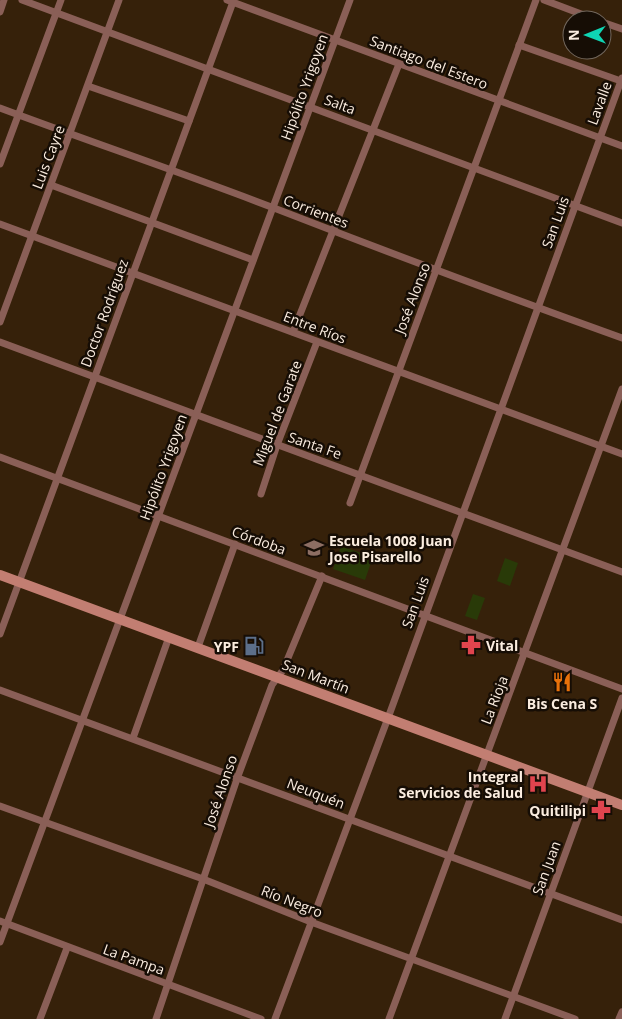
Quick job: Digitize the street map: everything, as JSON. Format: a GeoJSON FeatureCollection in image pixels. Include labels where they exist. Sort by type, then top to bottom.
{"type":"FeatureCollection","features":[{"type":"Feature","properties":{"kind":"street"},"geometry":{"type":"LineString","coordinates":[[0,12],[4,0]]}},
{"type":"Feature","properties":{"kind":"street","name":"Salta"},"geometry":{"type":"LineString","coordinates":[[22,0],[622,223]]}},
{"type":"Feature","properties":{"kind":"street"},"geometry":{"type":"LineString","coordinates":[[0,164],[61,0]]}},
{"type":"Feature","properties":{"kind":"street","name":"Luis Cayre"},"geometry":{"type":"LineString","coordinates":[[0,322],[119,0]]}},
{"type":"Feature","properties":{"kind":"street","name":"Hipólito Yrigoyen"},"geometry":{"type":"LineString","coordinates":[[0,942],[4,923],[45,823],[119,619],[350,0]]}},
{"type":"Feature","properties":{"kind":"street","name":"José Alonso"},"geometry":{"type":"LineString","coordinates":[[350,503],[536,0]]}},
{"type":"Feature","properties":{"kind":"street"},"geometry":{"type":"LineString","coordinates":[[544,0],[570,10]]}},
{"type":"Feature","properties":{"kind":"street","name":"Santiago del Estero"},"geometry":{"type":"LineString","coordinates":[[230,1],[622,146]]}},
{"type":"Feature","properties":{"kind":"street","name":"Doctor Rodríguez"},"geometry":{"type":"LineString","coordinates":[[0,634],[171,172],[230,1]]}},
{"type":"Feature","properties":{"kind":"street"},"geometry":{"type":"LineString","coordinates":[[519,45],[621,79]]}},
{"type":"Feature","properties":{"kind":"street"},"geometry":{"type":"LineString","coordinates":[[293,332],[399,64]]}},
{"type":"Feature","properties":{"kind":"street","name":"Lavalle"},"geometry":{"type":"LineString","coordinates":[[600,137],[621,79]]}},
{"type":"Feature","properties":{"kind":"street"},"geometry":{"type":"LineString","coordinates":[[88,86],[189,121]]}},
{"type":"Feature","properties":{"kind":"street","name":"Corrientes"},"geometry":{"type":"LineString","coordinates":[[0,108],[273,208],[435,271],[622,338]]}},
{"type":"Feature","properties":{"kind":"street","name":"San Luis"},"geometry":{"type":"LineString","coordinates":[[275,1019],[388,718],[424,614],[600,137]]}},
{"type":"Feature","properties":{"kind":"street"},"geometry":{"type":"LineString","coordinates":[[51,185],[253,260]]}},
{"type":"Feature","properties":{"kind":"street","name":"Entre Ríos"},"geometry":{"type":"LineString","coordinates":[[0,224],[622,454]]}},
{"type":"Feature","properties":{"kind":"street","name":"Santa Fe"},"geometry":{"type":"LineString","coordinates":[[0,342],[622,572]]}},
{"type":"Feature","properties":{"kind":"street","name":"Miguel de Garate"},"geometry":{"type":"LineString","coordinates":[[261,494],[277,445],[317,342]]}},
{"type":"Feature","properties":{"kind":"street","name":"La Rioja"},"geometry":{"type":"LineString","coordinates":[[389,1019],[622,389]]}},
{"type":"Feature","properties":{"kind":"street","name":"Córdoba"},"geometry":{"type":"LineString","coordinates":[[0,457],[622,689]]}},
{"type":"Feature","properties":{"kind":"street"},"geometry":{"type":"LineString","coordinates":[[198,647],[235,544]]}},
{"type":"Feature","properties":{"kind":"street","name":"San Martín"},"geometry":{"type":"LineString","coordinates":[[0,575],[278,676],[622,805]]}},
{"type":"Feature","properties":{"kind":"street","name":"José Alonso"},"geometry":{"type":"LineString","coordinates":[[156,1019],[238,776],[272,685],[283,670],[322,576]]}},
{"type":"Feature","properties":{"kind":"street"},"geometry":{"type":"LineString","coordinates":[[133,738],[169,637]]}},
{"type":"Feature","properties":{"kind":"street","name":"Neuquén"},"geometry":{"type":"LineString","coordinates":[[0,690],[238,776],[622,920]]}},
{"type":"Feature","properties":{"kind":"street","name":"San Juan"},"geometry":{"type":"LineString","coordinates":[[505,1019],[622,698]]}},
{"type":"Feature","properties":{"kind":"street","name":"Río Negro"},"geometry":{"type":"LineString","coordinates":[[0,806],[575,1019]]}},
{"type":"Feature","properties":{"kind":"street","name":"La Pampa"},"geometry":{"type":"LineString","coordinates":[[4,923],[66,948],[261,1019]]}},
{"type":"Feature","properties":{"kind":"street"},"geometry":{"type":"LineString","coordinates":[[40,1019],[66,948]]}},
{"type":"Feature","properties":{"kind":"street"},"geometry":{"type":"LineString","coordinates":[[619,1019],[622,1012]]}},
{"type":"Feature","properties":{"kind":"green space"},"geometry":{"type":"Polygon","coordinates":[[[341,546],[373,557],[365,580],[333,569],[341,546]]]}},
{"type":"Feature","properties":{"kind":"green space"},"geometry":{"type":"Polygon","coordinates":[[[505,558],[518,563],[510,586],[497,581],[505,558]]]}},
{"type":"Feature","properties":{"kind":"green space"},"geometry":{"type":"Polygon","coordinates":[[[473,594],[485,598],[477,620],[465,616],[473,594]]]}},
{"type":"Feature","properties":{"kind":"place","name":"Escuela 1008 Juan Jose Pisarello"},"geometry":{"type":"Point","coordinates":[314,548]}},
{"type":"Feature","properties":{"kind":"place","name":"Vital"},"geometry":{"type":"Point","coordinates":[471,645]}},
{"type":"Feature","properties":{"kind":"place","name":"YPF"},"geometry":{"type":"Point","coordinates":[254,646]}},
{"type":"Feature","properties":{"kind":"place","name":"Bis Cena S"},"geometry":{"type":"Point","coordinates":[562,682]}},
{"type":"Feature","properties":{"kind":"place","name":"Integral Servicios de Salud"},"geometry":{"type":"Point","coordinates":[538,784]}},
{"type":"Feature","properties":{"kind":"place","name":"Quitilipi"},"geometry":{"type":"Point","coordinates":[601,810]}}]}
